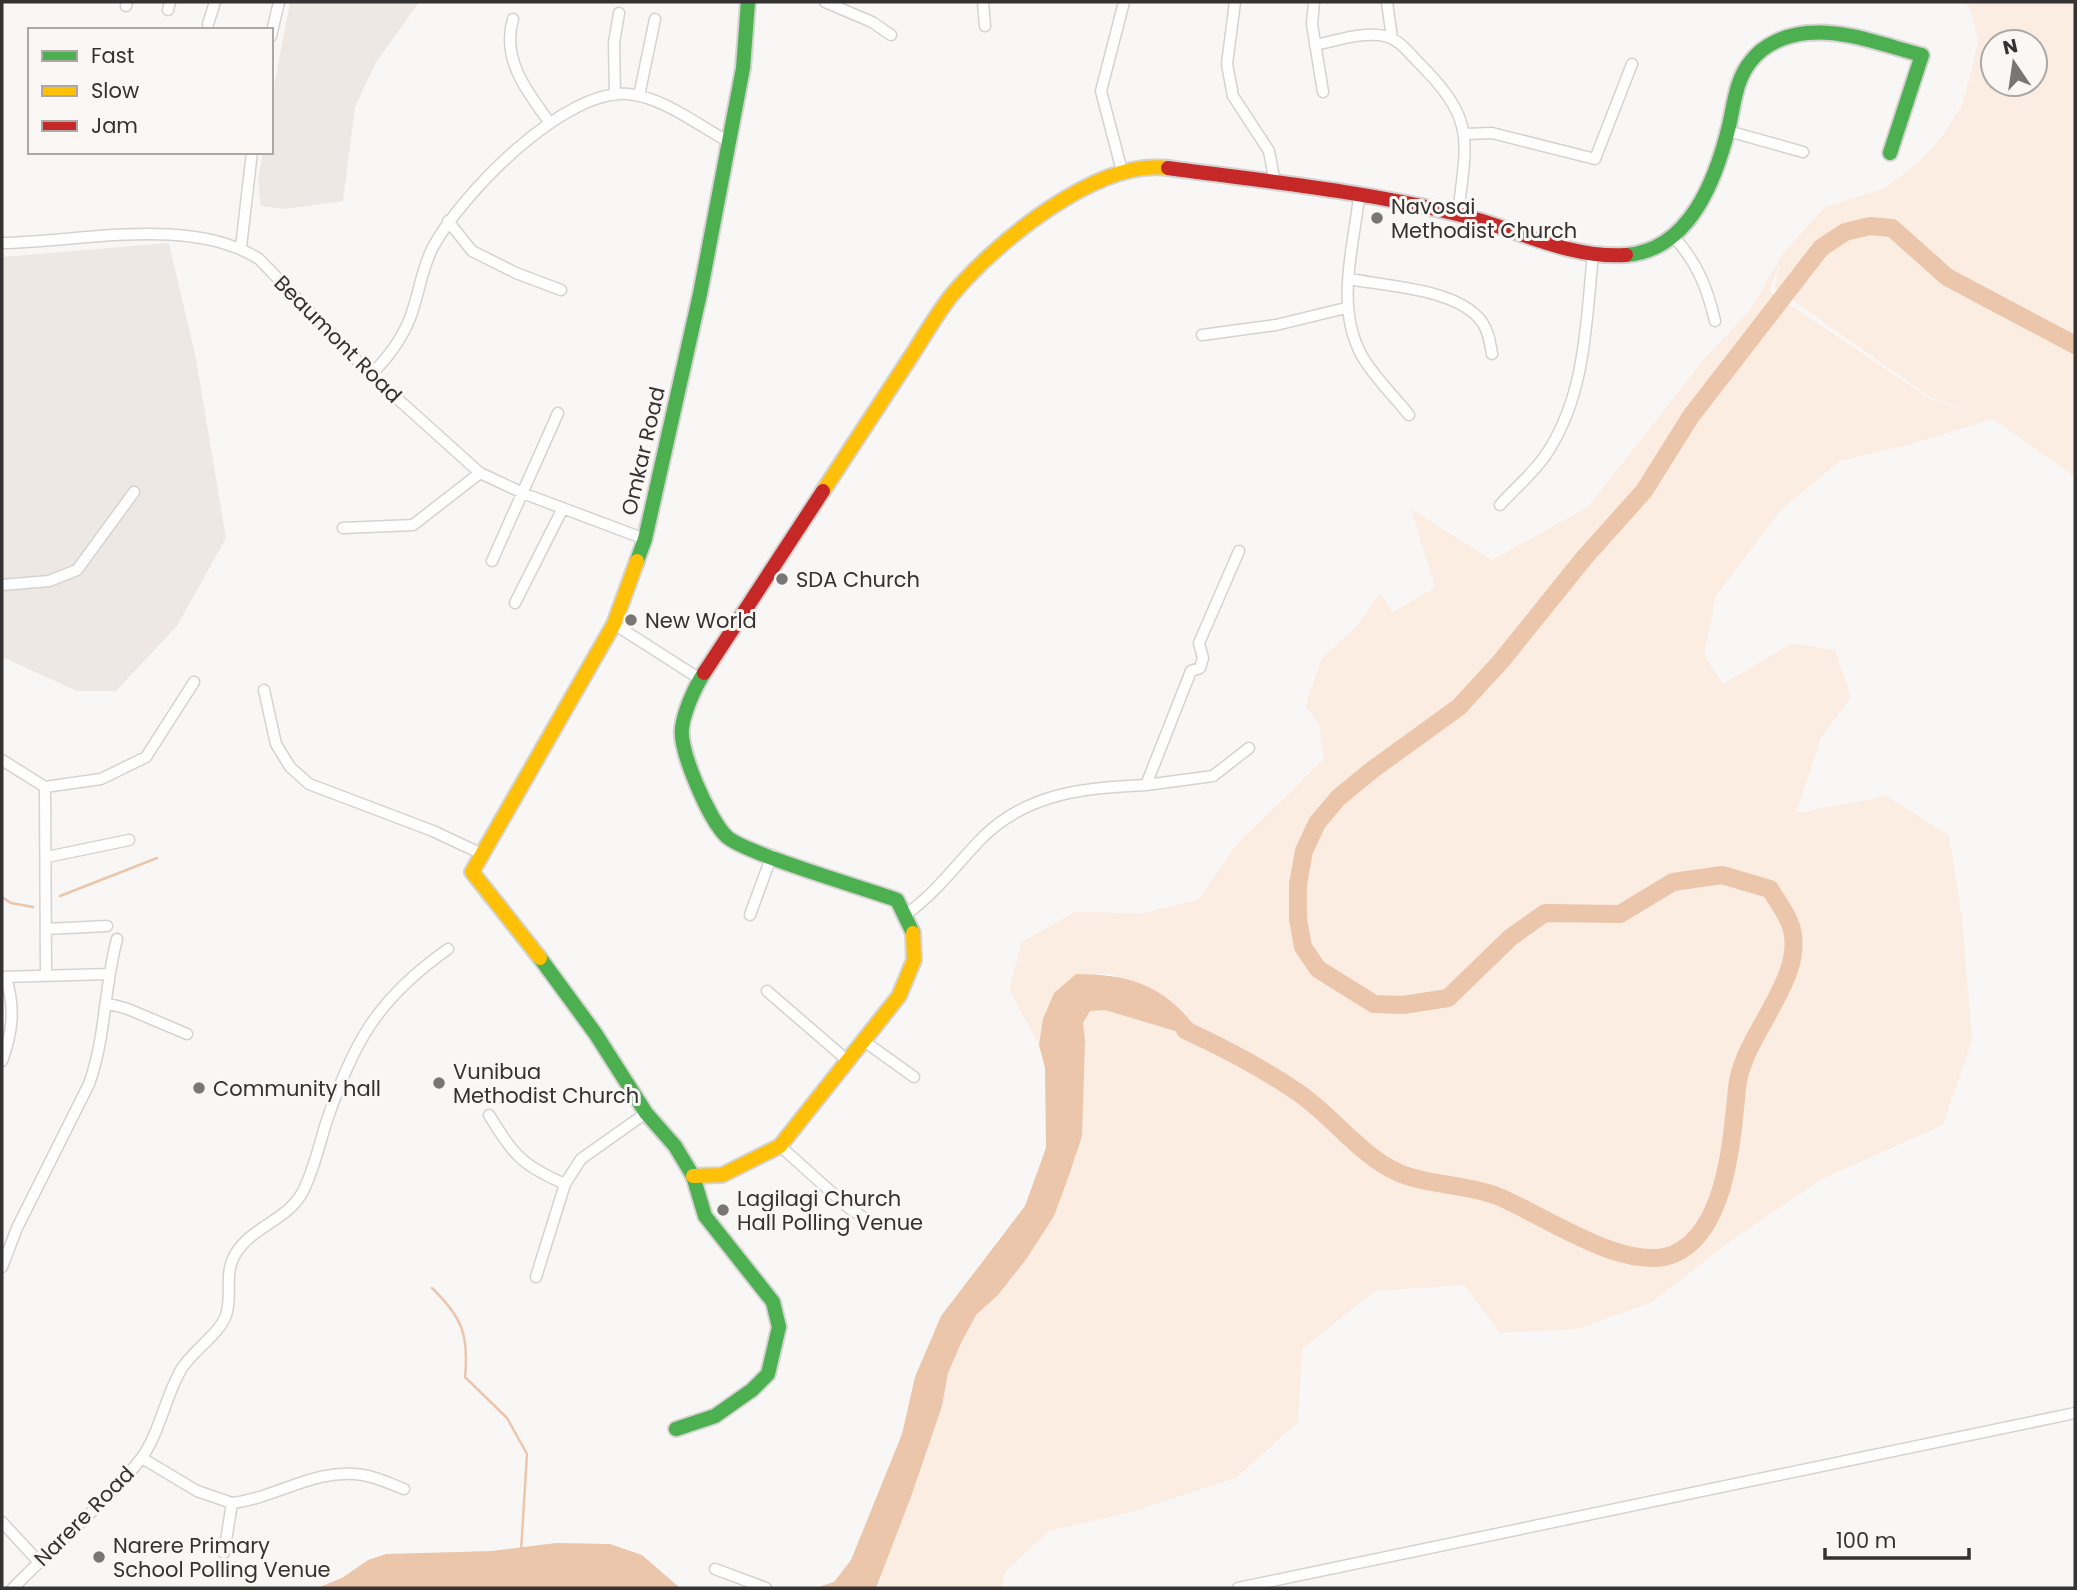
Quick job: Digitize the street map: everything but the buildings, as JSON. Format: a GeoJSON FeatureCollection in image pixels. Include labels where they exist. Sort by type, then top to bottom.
{"type":"FeatureCollection","features":[{"type":"Feature","properties":{"kind":"street"},"geometry":{"type":"LineString","coordinates":[[208,24],[215,2]]}},
{"type":"Feature","properties":{"kind":"street"},"geometry":{"type":"LineString","coordinates":[[273,28],[279,2]]}},
{"type":"Feature","properties":{"kind":"street","name":"Omkar Road"},"geometry":{"type":"LineString","coordinates":[[646,1113],[595,1033],[517,927],[480,886],[472,872],[614,624],[645,539],[700,294],[743,68],[748,2]]}},
{"type":"Feature","properties":{"kind":"street"},"geometry":{"type":"LineString","coordinates":[[825,2],[872,22],[891,35]]}},
{"type":"Feature","properties":{"kind":"street"},"geometry":{"type":"LineString","coordinates":[[983,2],[985,26]]}},
{"type":"Feature","properties":{"kind":"street"},"geometry":{"type":"LineString","coordinates":[[1122,171],[1101,91],[1124,2]]}},
{"type":"Feature","properties":{"kind":"street"},"geometry":{"type":"LineString","coordinates":[[1235,2],[1227,64],[1233,96],[1269,151],[1275,183]]}},
{"type":"Feature","properties":{"kind":"street"},"geometry":{"type":"LineString","coordinates":[[1314,2],[1312,24],[1323,92]]}},
{"type":"Feature","properties":{"kind":"street"},"geometry":{"type":"LineString","coordinates":[[1387,2],[1392,38]]}},
{"type":"Feature","properties":{"kind":"street"},"geometry":{"type":"LineString","coordinates":[[615,94],[614,43],[619,13]]}},
{"type":"Feature","properties":{"kind":"street"},"geometry":{"type":"LineString","coordinates":[[513,19],[509,31],[510,54],[518,74],[550,123]]}},
{"type":"Feature","properties":{"kind":"street"},"geometry":{"type":"LineString","coordinates":[[639,96],[655,19]]}},
{"type":"Feature","properties":{"kind":"street"},"geometry":{"type":"LineString","coordinates":[[693,1176],[722,1175],[780,1146],[910,980],[915,964],[916,945],[908,913],[897,900],[727,837],[709,810],[695,778],[682,743],[682,726],[700,679],[950,297],[973,271],[1078,190],[1122,171],[1162,167],[1458,214],[1593,254],[1634,254],[1658,248],[1673,236],[1708,191],[1728,131],[1738,87],[1751,60],[1775,41],[1810,33],[1922,55],[1890,153]]}},
{"type":"Feature","properties":{"kind":"street"},"geometry":{"type":"LineString","coordinates":[[1315,45],[1372,35],[1392,38],[1439,83],[1456,108],[1466,134],[1458,214]]}},
{"type":"Feature","properties":{"kind":"street"},"geometry":{"type":"LineString","coordinates":[[1466,134],[1492,132],[1595,159],[1632,64]]}},
{"type":"Feature","properties":{"kind":"street"},"geometry":{"type":"LineString","coordinates":[[371,375],[394,350],[410,318],[431,250],[448,221],[512,153],[550,123],[580,106],[615,94],[639,96],[729,142]]}},
{"type":"Feature","properties":{"kind":"street"},"geometry":{"type":"LineString","coordinates":[[1728,131],[1803,152]]}},
{"type":"Feature","properties":{"kind":"street"},"geometry":{"type":"LineString","coordinates":[[241,247],[252,154]]}},
{"type":"Feature","properties":{"kind":"street"},"geometry":{"type":"LineString","coordinates":[[1359,197],[1346,308],[1363,359],[1409,415]]}},
{"type":"Feature","properties":{"kind":"street"},"geometry":{"type":"LineString","coordinates":[[448,221],[472,251],[516,273],[561,290]]}},
{"type":"Feature","properties":{"kind":"street","name":"Beaumont Road"},"geometry":{"type":"LineString","coordinates":[[2,243],[159,235],[201,237],[241,247],[259,259],[371,375],[480,473],[525,494],[645,539]]}},
{"type":"Feature","properties":{"kind":"street"},"geometry":{"type":"LineString","coordinates":[[1673,236],[1697,266],[1707,288],[1715,321]]}},
{"type":"Feature","properties":{"kind":"street"},"geometry":{"type":"LineString","coordinates":[[1500,505],[1545,456],[1572,405],[1581,366],[1593,254]]}},
{"type":"Feature","properties":{"kind":"street"},"geometry":{"type":"LineString","coordinates":[[1349,279],[1447,298],[1469,307],[1489,334],[1492,354]]}},
{"type":"Feature","properties":{"kind":"street"},"geometry":{"type":"LineString","coordinates":[[1202,335],[1276,325],[1346,308]]}},
{"type":"Feature","properties":{"kind":"street"},"geometry":{"type":"LineString","coordinates":[[492,561],[525,494],[558,413]]}},
{"type":"Feature","properties":{"kind":"street"},"geometry":{"type":"LineString","coordinates":[[343,528],[412,526],[480,473]]}},
{"type":"Feature","properties":{"kind":"street"},"geometry":{"type":"LineString","coordinates":[[2,585],[49,581],[77,570],[134,492]]}},
{"type":"Feature","properties":{"kind":"street"},"geometry":{"type":"LineString","coordinates":[[515,603],[564,508]]}},
{"type":"Feature","properties":{"kind":"street"},"geometry":{"type":"LineString","coordinates":[[1146,785],[1191,671],[1200,668],[1202,664],[1199,643],[1239,551]]}},
{"type":"Feature","properties":{"kind":"street"},"geometry":{"type":"LineString","coordinates":[[614,624],[700,679]]}},
{"type":"Feature","properties":{"kind":"street"},"geometry":{"type":"LineString","coordinates":[[2,760],[45,787],[101,779],[146,757],[194,682]]}},
{"type":"Feature","properties":{"kind":"street"},"geometry":{"type":"LineString","coordinates":[[264,690],[276,744],[290,767],[309,785],[433,831],[482,854]]}},
{"type":"Feature","properties":{"kind":"street"},"geometry":{"type":"LineString","coordinates":[[908,913],[937,889],[985,835],[1034,801],[1064,792],[1213,776],[1250,748]]}},
{"type":"Feature","properties":{"kind":"street"},"geometry":{"type":"LineString","coordinates":[[45,787],[46,975]]}},
{"type":"Feature","properties":{"kind":"street"},"geometry":{"type":"LineString","coordinates":[[47,857],[130,840]]}},
{"type":"Feature","properties":{"kind":"street"},"geometry":{"type":"LineString","coordinates":[[750,915],[772,855]]}},
{"type":"Feature","properties":{"kind":"street"},"geometry":{"type":"LineString","coordinates":[[46,929],[107,926]]}},
{"type":"Feature","properties":{"kind":"street"},"geometry":{"type":"LineString","coordinates":[[2,1267],[17,1228],[97,1063],[108,974],[117,939]]}},
{"type":"Feature","properties":{"kind":"street","name":"Narere Road"},"geometry":{"type":"LineString","coordinates":[[13,1588],[142,1458],[182,1368],[226,1316],[227,1279],[233,1257],[246,1238],[288,1209],[303,1191],[343,1074],[357,1043],[373,1018],[399,990],[423,967],[448,949]]}},
{"type":"Feature","properties":{"kind":"street"},"geometry":{"type":"LineString","coordinates":[[2,1061],[13,1022],[12,998],[4,977],[108,974]]}},
{"type":"Feature","properties":{"kind":"street"},"geometry":{"type":"LineString","coordinates":[[766,991],[848,1061]]}},
{"type":"Feature","properties":{"kind":"street"},"geometry":{"type":"LineString","coordinates":[[106,1003],[128,1009],[187,1034]]}},
{"type":"Feature","properties":{"kind":"street"},"geometry":{"type":"LineString","coordinates":[[864,1041],[914,1077]]}},
{"type":"Feature","properties":{"kind":"street"},"geometry":{"type":"LineString","coordinates":[[536,1277],[565,1184],[581,1159],[646,1113],[675,1146],[693,1176],[705,1216],[773,1302],[779,1327],[768,1374],[752,1390],[715,1416],[676,1429]]}},
{"type":"Feature","properties":{"kind":"street"},"geometry":{"type":"LineString","coordinates":[[489,1115],[513,1153],[535,1171],[565,1184]]}},
{"type":"Feature","properties":{"kind":"street"},"geometry":{"type":"LineString","coordinates":[[780,1146],[849,1208],[870,1222]]}},
{"type":"Feature","properties":{"kind":"street"},"geometry":{"type":"LineString","coordinates":[[1238,1588],[2075,1413]]}},
{"type":"Feature","properties":{"kind":"street"},"geometry":{"type":"LineString","coordinates":[[142,1458],[197,1491],[232,1503],[256,1500],[279,1489],[326,1475],[363,1475],[404,1489]]}},
{"type":"Feature","properties":{"kind":"street"},"geometry":{"type":"LineString","coordinates":[[224,1553],[232,1503]]}},
{"type":"Feature","properties":{"kind":"street"},"geometry":{"type":"LineString","coordinates":[[2,1522],[39,1562]]}},
{"type":"Feature","properties":{"kind":"street"},"geometry":{"type":"LineString","coordinates":[[715,1569],[766,1588]]}},
{"type":"Feature","properties":{"kind":"shaded area"},"geometry":{"type":"Polygon","coordinates":[[[290,2],[419,2],[375,64],[355,107],[343,201],[285,209],[261,206],[258,181],[263,154],[273,154],[273,91],[290,2]]]}},
{"type":"Feature","properties":{"kind":"shaded area"},"geometry":{"type":"Polygon","coordinates":[[[1965,2],[2075,2],[2075,477],[1993,419],[1912,444],[1840,461],[1780,511],[1716,596],[1704,655],[1723,684],[1792,643],[1835,650],[1851,697],[1821,738],[1796,813],[1887,796],[1949,836],[1962,918],[1972,1040],[1943,1125],[1822,1179],[1728,1243],[1652,1302],[1578,1329],[1500,1333],[1464,1285],[1375,1291],[1302,1349],[1298,1422],[1236,1478],[1135,1511],[1049,1531],[1005,1572],[1002,1588],[879,1588],[884,1562],[912,1494],[942,1406],[948,1373],[961,1343],[976,1315],[998,1295],[1054,1216],[1082,1086],[1085,1041],[1083,1023],[1090,1011],[1105,1010],[1204,1039],[1113,974],[1077,974],[1054,993],[1039,1045],[1009,990],[1022,942],[1075,912],[1142,913],[1198,900],[1237,844],[1324,759],[1319,724],[1305,706],[1322,658],[1358,625],[1380,593],[1392,612],[1435,588],[1411,509],[1492,560],[1588,507],[1705,358],[1750,310],[1783,253],[1825,207],[1885,188],[1919,162],[1940,139],[1962,105],[1978,40],[1971,11],[1965,2]],[[1780,263],[1769,291],[1932,400],[1980,415],[1933,399],[1775,288],[1780,263]]]}},
{"type":"Feature","properties":{"kind":"shaded area"},"geometry":{"type":"Polygon","coordinates":[[[169,243],[196,359],[226,538],[177,626],[116,691],[77,691],[2,657],[2,257],[169,243]]]}},
{"type":"Feature","properties":{"kind":"shaded area"},"geometry":{"type":"Polygon","coordinates":[[[1076,974],[1117,977],[1150,988],[1179,1008],[1205,1040],[1105,1010],[1090,1011],[1083,1023],[1085,1041],[1082,1136],[1054,1216],[1027,1258],[998,1295],[976,1315],[961,1343],[948,1373],[942,1406],[912,1494],[876,1588],[815,1588],[834,1582],[851,1560],[902,1434],[915,1377],[941,1316],[1025,1206],[1046,1148],[1045,1068],[1039,1045],[1043,1019],[1054,993],[1076,974]]]}},
{"type":"Feature","properties":{"kind":"shaded area"},"geometry":{"type":"Polygon","coordinates":[[[556,1543],[610,1544],[642,1555],[680,1588],[317,1588],[342,1578],[368,1560],[386,1554],[492,1551],[556,1543]]]}},
{"type":"Feature","properties":{"kind":"waterway"},"geometry":{"type":"LineString","coordinates":[[1185,1030],[1242,1058],[1296,1091],[1359,1146],[1399,1173],[1497,1196],[1585,1240],[1632,1256],[1654,1258],[1674,1254],[1692,1242],[1706,1225],[1723,1181],[1742,1067],[1750,1046],[1784,983],[1791,962],[1794,941],[1789,921],[1770,889],[1722,875],[1673,882],[1620,914],[1545,913],[1511,937],[1448,998],[1403,1005],[1374,1004],[1318,969],[1303,947],[1298,919],[1298,884],[1304,851],[1317,823],[1338,798],[1459,707],[1502,660],[1584,558],[1644,491],[1691,416],[1821,248],[1845,232],[1870,226],[1892,228],[1947,277],[2075,345]]}},
{"type":"Feature","properties":{"kind":"waterway"},"geometry":{"type":"LineString","coordinates":[[60,896],[157,858]]}},
{"type":"Feature","properties":{"kind":"waterway"},"geometry":{"type":"LineString","coordinates":[[2,897],[11,903],[33,907]]}},
{"type":"Feature","properties":{"kind":"waterway"},"geometry":{"type":"LineString","coordinates":[[432,1288],[450,1308],[461,1328],[466,1349],[465,1377],[507,1418],[527,1454],[521,1551]]}},
{"type":"Feature","properties":{"kind":"traffic: fast"},"geometry":{"type":"LineString","coordinates":[[637,561],[645,539],[700,294],[743,68],[748,2]]}},
{"type":"Feature","properties":{"kind":"traffic: fast"},"geometry":{"type":"LineString","coordinates":[[1626,255],[1648,250],[1667,240],[1697,208],[1716,168],[1736,92],[1746,68],[1756,55],[1783,38],[1807,33],[1836,33],[1922,55],[1890,153]]}},
{"type":"Feature","properties":{"kind":"traffic: fast"},"geometry":{"type":"LineString","coordinates":[[704,673],[685,714],[682,739],[696,784],[726,836],[780,861],[897,900],[913,933]]}},
{"type":"Feature","properties":{"kind":"traffic: fast"},"geometry":{"type":"LineString","coordinates":[[540,958],[595,1033],[646,1113],[675,1146],[693,1176],[705,1216],[773,1302],[779,1327],[768,1374],[752,1390],[715,1416],[676,1429]]}},
{"type":"Feature","properties":{"kind":"traffic: slow"},"geometry":{"type":"LineString","coordinates":[[823,491],[945,303],[993,253],[1020,230],[1079,190],[1110,176],[1140,168],[1168,168]]}},
{"type":"Feature","properties":{"kind":"traffic: slow"},"geometry":{"type":"LineString","coordinates":[[540,958],[472,872],[614,624],[637,561]]}},
{"type":"Feature","properties":{"kind":"traffic: slow"},"geometry":{"type":"LineString","coordinates":[[693,1176],[722,1175],[780,1146],[899,996],[914,960],[913,933]]}},
{"type":"Feature","properties":{"kind":"traffic: jam"},"geometry":{"type":"LineString","coordinates":[[1168,168],[1386,199],[1457,214],[1561,247],[1604,255],[1626,255]]}},
{"type":"Feature","properties":{"kind":"traffic: jam"},"geometry":{"type":"LineString","coordinates":[[704,673],[823,491]]}},
{"type":"Feature","properties":{"kind":"place","name":"Navosai Methodist Church"},"geometry":{"type":"Point","coordinates":[1377,218]}},
{"type":"Feature","properties":{"kind":"place","name":"SDA Church"},"geometry":{"type":"Point","coordinates":[782,579]}},
{"type":"Feature","properties":{"kind":"place","name":"New World"},"geometry":{"type":"Point","coordinates":[631,620]}},
{"type":"Feature","properties":{"kind":"place","name":"Vunibua Methodist Church"},"geometry":{"type":"Point","coordinates":[439,1083]}},
{"type":"Feature","properties":{"kind":"place","name":"Community hall"},"geometry":{"type":"Point","coordinates":[199,1088]}},
{"type":"Feature","properties":{"kind":"place","name":"Lagilagi Church Hall Polling Venue"},"geometry":{"type":"Point","coordinates":[723,1210]}},
{"type":"Feature","properties":{"kind":"place","name":"Narere Primary School Polling Venue"},"geometry":{"type":"Point","coordinates":[99,1557]}}]}
